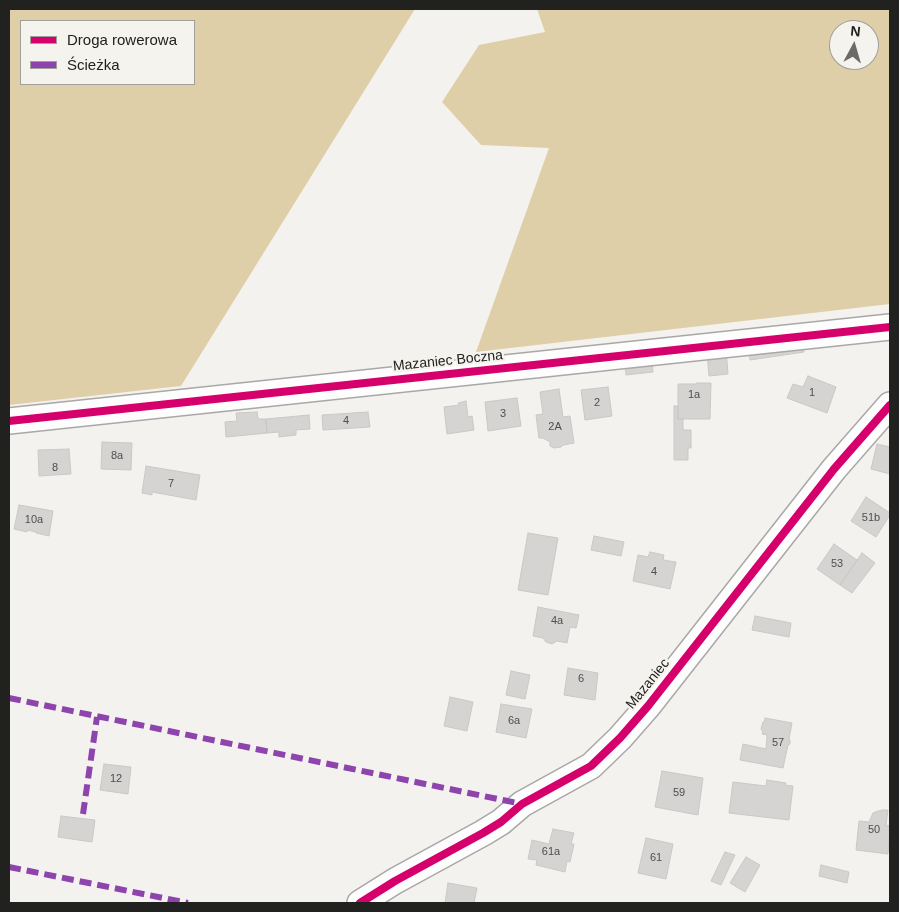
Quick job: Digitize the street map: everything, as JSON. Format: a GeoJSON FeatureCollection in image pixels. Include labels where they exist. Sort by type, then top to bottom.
{"type":"FeatureCollection","features":[{"type":"Feature","properties":{"kind":"street","name":"Mazaniec Boczna"},"geometry":{"type":"LineString","coordinates":[[9,421],[890,327]]}},
{"type":"Feature","properties":{"kind":"street","name":"Mazaniec"},"geometry":{"type":"LineString","coordinates":[[360,903],[395,881],[483,833],[501,822],[522,804],[591,766],[620,738],[648,706],[834,469],[882,426],[890,405]]}},
{"type":"Feature","properties":{"kind":"shaded area"},"geometry":{"type":"Polygon","coordinates":[[[9,9],[415,9],[181,386],[9,405],[9,9]]]}},
{"type":"Feature","properties":{"kind":"shaded area"},"geometry":{"type":"Polygon","coordinates":[[[537,9],[890,9],[890,304],[476,352],[549,148],[481,145],[442,102],[479,45],[545,32],[537,9]]]}},
{"type":"Feature","properties":{"kind":"building"},"geometry":{"type":"Polygon","coordinates":[[[802,340],[804,352],[750,360],[749,347],[802,340]]]}},
{"type":"Feature","properties":{"kind":"building"},"geometry":{"type":"Polygon","coordinates":[[[726,349],[728,374],[709,376],[707,352],[726,349]]]}},
{"type":"Feature","properties":{"kind":"building"},"geometry":{"type":"Polygon","coordinates":[[[652,359],[653,372],[626,375],[625,362],[652,359]]]}},
{"type":"Feature","properties":{"kind":"building"},"geometry":{"type":"Polygon","coordinates":[[[808,376],[836,387],[827,413],[787,398],[793,384],[803,387],[808,376]]]}},
{"type":"Feature","properties":{"kind":"building"},"geometry":{"type":"Polygon","coordinates":[[[711,383],[710,419],[678,419],[678,384],[711,383]]]}},
{"type":"Feature","properties":{"kind":"building"},"geometry":{"type":"Polygon","coordinates":[[[608,387],[612,416],[585,420],[581,390],[608,387]]]}},
{"type":"Feature","properties":{"kind":"building"},"geometry":{"type":"Polygon","coordinates":[[[559,389],[563,417],[570,416],[574,443],[554,448],[550,446],[550,442],[539,438],[536,415],[543,414],[540,392],[559,389]]]}},
{"type":"Feature","properties":{"kind":"building"},"geometry":{"type":"Polygon","coordinates":[[[517,398],[521,426],[488,431],[485,402],[517,398]]]}},
{"type":"Feature","properties":{"kind":"building"},"geometry":{"type":"Polygon","coordinates":[[[466,401],[468,417],[472,416],[474,430],[447,434],[444,407],[459,405],[458,403],[466,401]]]}},
{"type":"Feature","properties":{"kind":"building"},"geometry":{"type":"Polygon","coordinates":[[[674,406],[678,406],[678,419],[683,419],[683,430],[691,430],[691,448],[688,448],[688,460],[674,460],[674,406]]]}},
{"type":"Feature","properties":{"kind":"building"},"geometry":{"type":"Polygon","coordinates":[[[257,412],[258,419],[266,419],[267,433],[226,437],[225,422],[237,421],[236,413],[257,412]]]}},
{"type":"Feature","properties":{"kind":"building"},"geometry":{"type":"Polygon","coordinates":[[[368,412],[370,427],[323,430],[322,415],[368,412]]]}},
{"type":"Feature","properties":{"kind":"building"},"geometry":{"type":"Polygon","coordinates":[[[309,415],[310,429],[296,430],[296,435],[279,437],[279,432],[267,433],[266,419],[309,415]]]}},
{"type":"Feature","properties":{"kind":"building"},"geometry":{"type":"Polygon","coordinates":[[[102,442],[132,443],[131,470],[101,469],[102,442]]]}},
{"type":"Feature","properties":{"kind":"building"},"geometry":{"type":"Polygon","coordinates":[[[877,444],[890,447],[890,474],[871,469],[877,444]]]}},
{"type":"Feature","properties":{"kind":"building"},"geometry":{"type":"Polygon","coordinates":[[[69,449],[71,474],[39,476],[38,450],[69,449]]]}},
{"type":"Feature","properties":{"kind":"building"},"geometry":{"type":"Polygon","coordinates":[[[146,466],[200,475],[196,500],[152,492],[152,495],[142,493],[146,466]]]}},
{"type":"Feature","properties":{"kind":"building"},"geometry":{"type":"Polygon","coordinates":[[[866,497],[890,513],[876,537],[851,521],[866,497]]]}},
{"type":"Feature","properties":{"kind":"building"},"geometry":{"type":"Polygon","coordinates":[[[19,505],[53,511],[49,536],[27,530],[27,532],[14,529],[19,505]]]}},
{"type":"Feature","properties":{"kind":"building"},"geometry":{"type":"Polygon","coordinates":[[[528,533],[558,538],[548,595],[518,590],[528,533]]]}},
{"type":"Feature","properties":{"kind":"building"},"geometry":{"type":"Polygon","coordinates":[[[594,536],[624,542],[621,556],[591,550],[594,536]]]}},
{"type":"Feature","properties":{"kind":"building"},"geometry":{"type":"Polygon","coordinates":[[[834,544],[857,560],[840,585],[817,569],[834,544]]]}},
{"type":"Feature","properties":{"kind":"building"},"geometry":{"type":"Polygon","coordinates":[[[650,552],[664,555],[663,560],[676,562],[670,589],[633,581],[638,555],[648,557],[650,552]]]}},
{"type":"Feature","properties":{"kind":"building"},"geometry":{"type":"Polygon","coordinates":[[[862,553],[875,563],[852,593],[840,585],[862,553]]]}},
{"type":"Feature","properties":{"kind":"building"},"geometry":{"type":"Polygon","coordinates":[[[538,607],[579,615],[576,628],[570,627],[567,643],[557,641],[552,644],[546,642],[543,638],[533,636],[538,607]]]}},
{"type":"Feature","properties":{"kind":"building"},"geometry":{"type":"Polygon","coordinates":[[[755,616],[791,623],[789,637],[752,630],[755,616]]]}},
{"type":"Feature","properties":{"kind":"building"},"geometry":{"type":"Polygon","coordinates":[[[568,668],[598,673],[595,700],[564,695],[568,668]]]}},
{"type":"Feature","properties":{"kind":"building"},"geometry":{"type":"Polygon","coordinates":[[[511,671],[530,675],[525,699],[506,695],[511,671]]]}},
{"type":"Feature","properties":{"kind":"building"},"geometry":{"type":"Polygon","coordinates":[[[450,697],[473,702],[467,731],[444,726],[450,697]]]}},
{"type":"Feature","properties":{"kind":"building"},"geometry":{"type":"Polygon","coordinates":[[[501,704],[532,709],[526,738],[496,732],[501,704]]]}},
{"type":"Feature","properties":{"kind":"building"},"geometry":{"type":"Polygon","coordinates":[[[765,718],[792,723],[790,744],[788,745],[783,768],[740,760],[743,744],[766,749],[767,735],[762,734],[761,729],[765,718]]]}},
{"type":"Feature","properties":{"kind":"building"},"geometry":{"type":"Polygon","coordinates":[[[104,764],[131,767],[128,794],[100,790],[104,764]]]}},
{"type":"Feature","properties":{"kind":"building"},"geometry":{"type":"Polygon","coordinates":[[[662,771],[703,778],[698,815],[655,807],[662,771]]]}},
{"type":"Feature","properties":{"kind":"building"},"geometry":{"type":"Polygon","coordinates":[[[767,780],[793,786],[789,820],[729,813],[733,782],[766,786],[767,780]]]}},
{"type":"Feature","properties":{"kind":"building"},"geometry":{"type":"Polygon","coordinates":[[[888,810],[886,825],[890,826],[888,854],[856,850],[859,821],[869,822],[873,813],[888,810]]]}},
{"type":"Feature","properties":{"kind":"building"},"geometry":{"type":"Polygon","coordinates":[[[61,816],[95,820],[92,842],[58,837],[61,816]]]}},
{"type":"Feature","properties":{"kind":"building"},"geometry":{"type":"Polygon","coordinates":[[[553,829],[574,833],[571,844],[574,844],[570,862],[567,861],[565,872],[536,865],[537,860],[528,859],[532,840],[549,844],[553,829]]]}},
{"type":"Feature","properties":{"kind":"building"},"geometry":{"type":"Polygon","coordinates":[[[646,838],[673,844],[666,879],[638,873],[646,838]]]}},
{"type":"Feature","properties":{"kind":"building"},"geometry":{"type":"Polygon","coordinates":[[[725,852],[735,855],[721,885],[711,881],[725,852]]]}},
{"type":"Feature","properties":{"kind":"building"},"geometry":{"type":"Polygon","coordinates":[[[746,857],[760,865],[745,892],[730,883],[746,857]]]}},
{"type":"Feature","properties":{"kind":"building"},"geometry":{"type":"Polygon","coordinates":[[[821,865],[849,872],[847,883],[819,876],[821,865]]]}},
{"type":"Feature","properties":{"kind":"building"},"geometry":{"type":"Polygon","coordinates":[[[448,883],[477,888],[474,903],[445,903],[448,883]]]}},
{"type":"Feature","properties":{"kind":"marked path"},"geometry":{"type":"LineString","coordinates":[[9,698],[522,804]]}},
{"type":"Feature","properties":{"kind":"marked path"},"geometry":{"type":"LineString","coordinates":[[83,814],[97,717]]}},
{"type":"Feature","properties":{"kind":"marked path"},"geometry":{"type":"LineString","coordinates":[[9,867],[188,903]]}},
{"type":"Feature","properties":{"kind":"cycle path"},"geometry":{"type":"LineString","coordinates":[[9,421],[890,327]]}},
{"type":"Feature","properties":{"kind":"cycle path"},"geometry":{"type":"LineString","coordinates":[[360,903],[395,881],[483,833],[501,822],[522,804],[591,766],[620,738],[648,706],[834,469],[890,405]]}}]}
